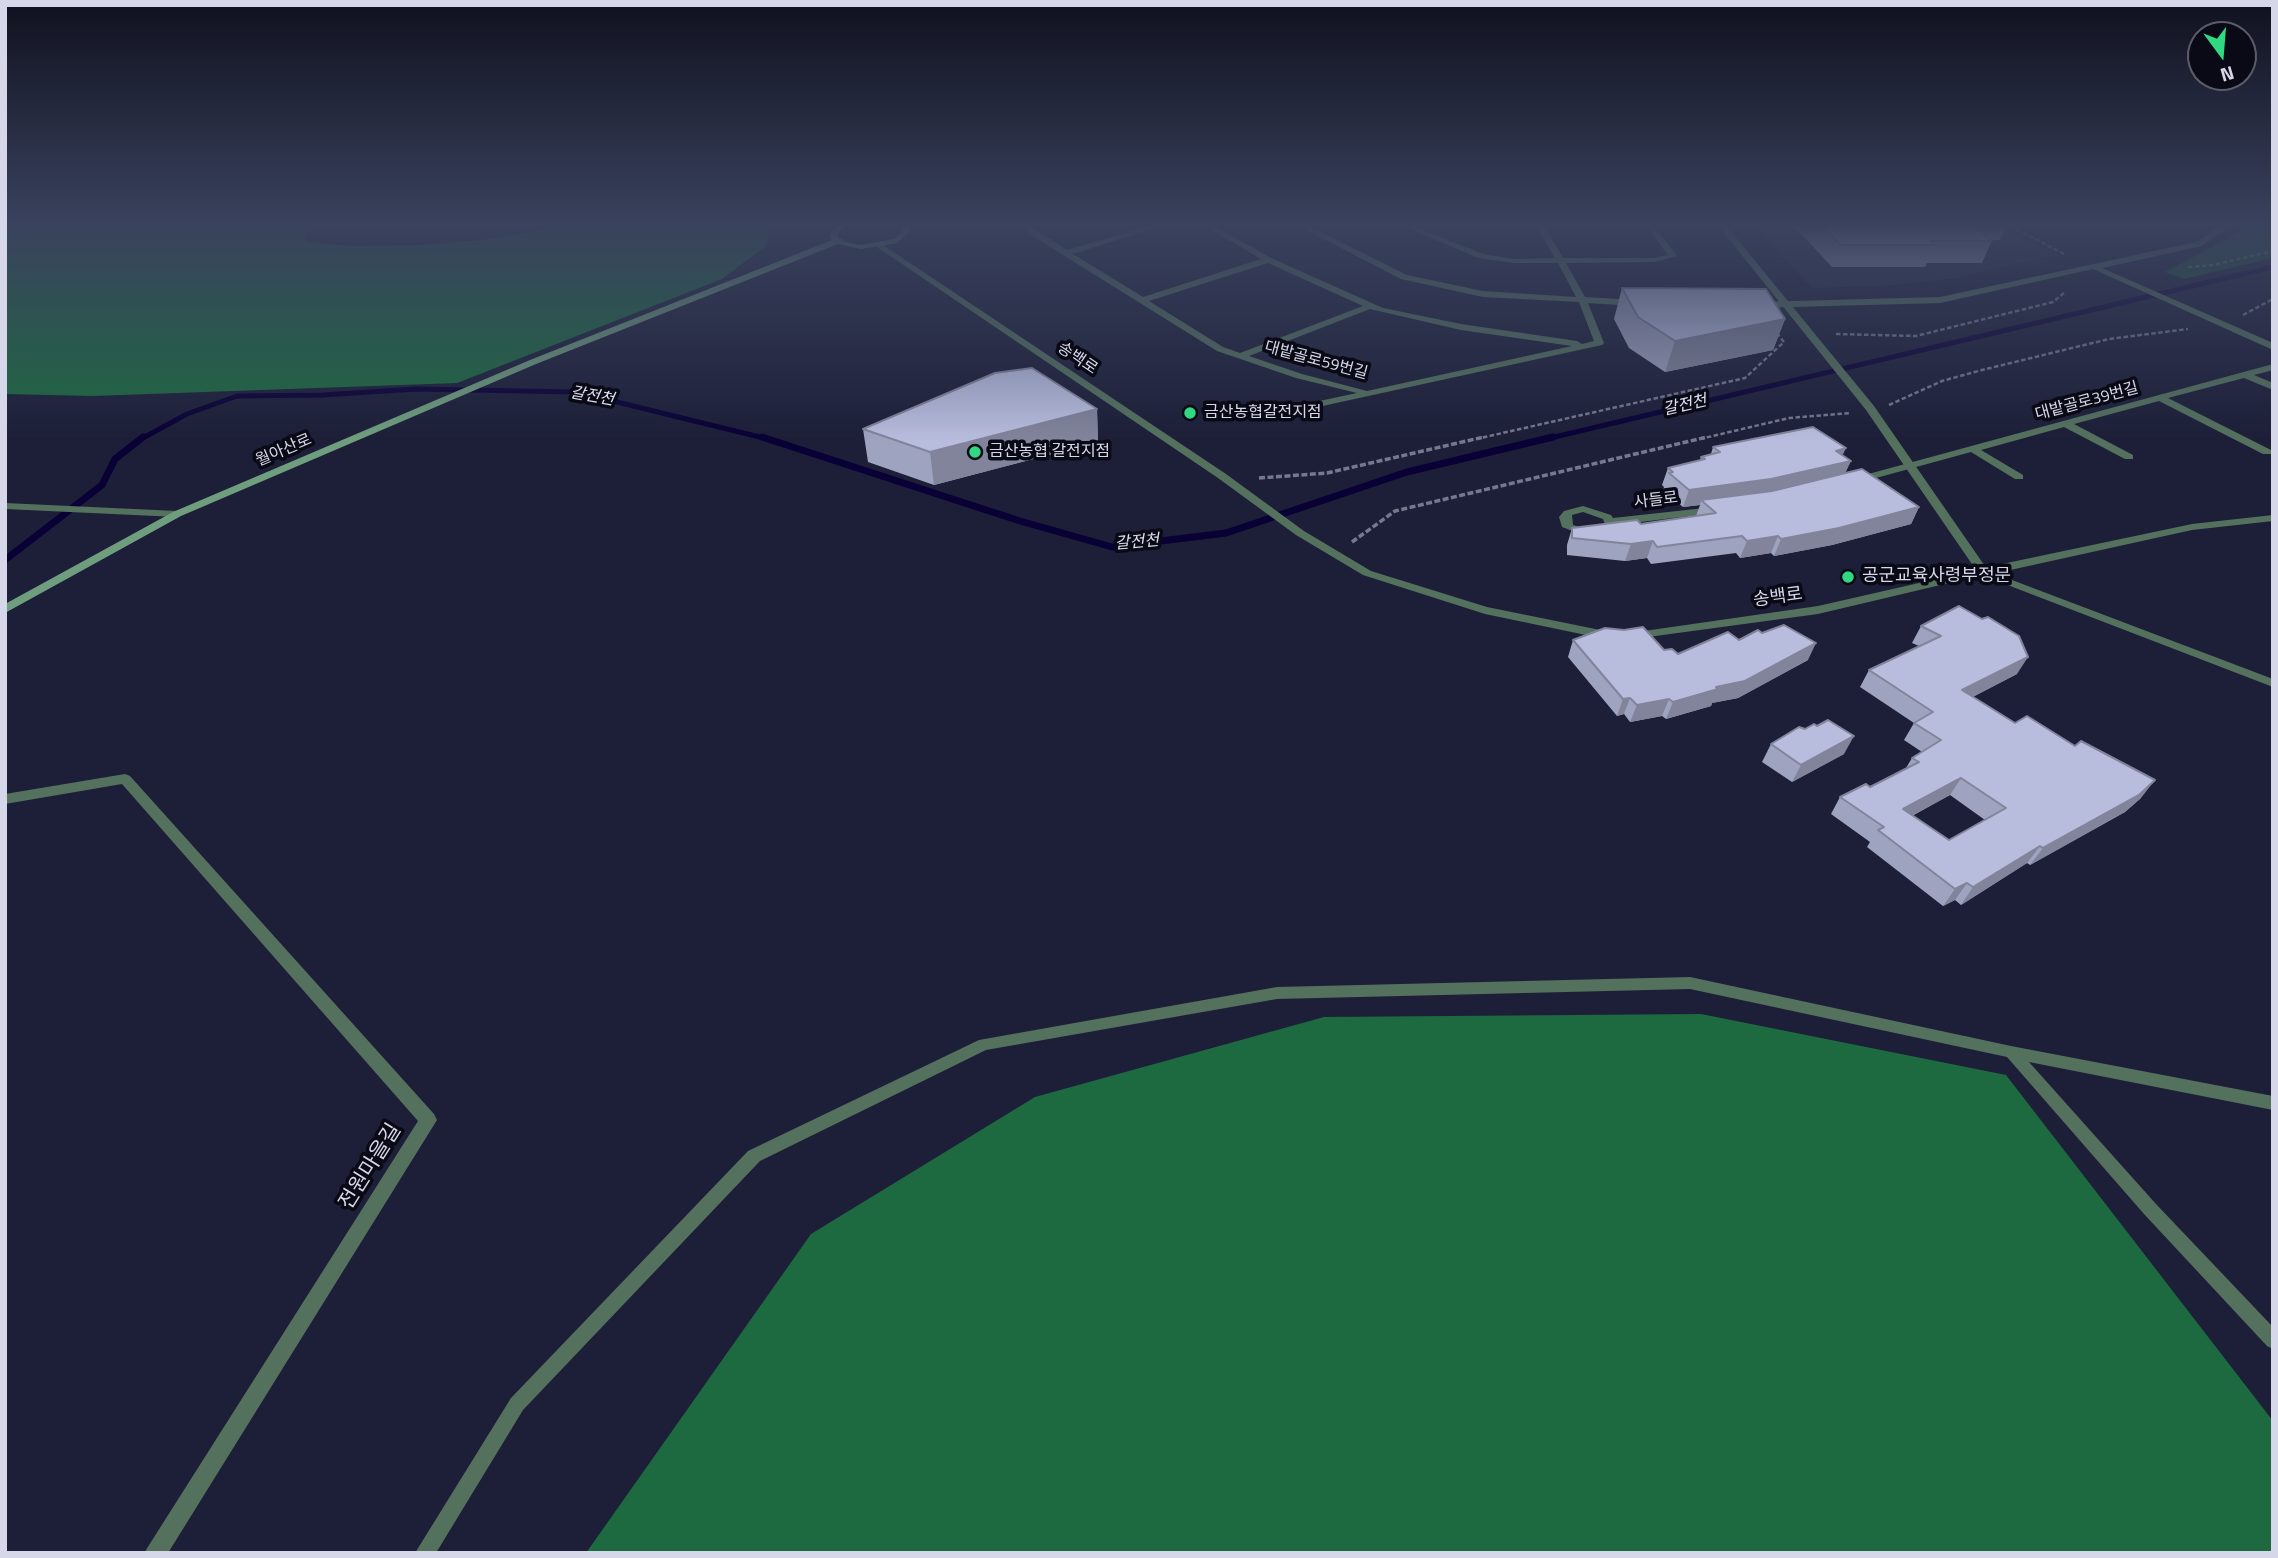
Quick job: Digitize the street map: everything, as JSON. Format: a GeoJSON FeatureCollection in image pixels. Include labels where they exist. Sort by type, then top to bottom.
{"type":"FeatureCollection","features":[{"type":"Feature","properties":{"kind":"main road","name":"월아산로"},"geometry":{"type":"LineString","coordinates":[[5,609],[177,514],[481,385],[702,296]]}},
{"type":"Feature","properties":{"kind":"street","name":"송백로"},"geometry":{"type":"LineString","coordinates":[[954,296],[1222,476],[1300,533],[1367,573],[1485,610],[1621,638],[1818,610],[2192,527],[2273,517]]}},
{"type":"Feature","properties":{"kind":"street","name":"대밭골로59번길"},"geometry":{"type":"LineString","coordinates":[[1136,296],[1220,349],[1299,376],[1366,392],[1585,346]]}},
{"type":"Feature","properties":{"kind":"street"},"geometry":{"type":"LineString","coordinates":[[1143,300],[1156,296]]}},
{"type":"Feature","properties":{"kind":"street"},"geometry":{"type":"LineString","coordinates":[[1347,296],[1370,306],[1461,327],[1585,346],[1600,343],[1580,296]]}},
{"type":"Feature","properties":{"kind":"street"},"geometry":{"type":"LineString","coordinates":[[1507,296],[1649,303]]}},
{"type":"Feature","properties":{"kind":"street"},"geometry":{"type":"LineString","coordinates":[[1779,296],[1871,410],[1983,572]]}},
{"type":"Feature","properties":{"kind":"street"},"geometry":{"type":"LineString","coordinates":[[1742,305],[1788,307],[1940,300],[1961,296]]}},
{"type":"Feature","properties":{"kind":"street"},"geometry":{"type":"LineString","coordinates":[[2160,296],[2269,345]]}},
{"type":"Feature","properties":{"kind":"street"},"geometry":{"type":"LineString","coordinates":[[1240,356],[1370,306]]}},
{"type":"Feature","properties":{"kind":"street","name":"대밭골로39번길"},"geometry":{"type":"LineString","coordinates":[[1910,467],[2273,367]]}},
{"type":"Feature","properties":{"kind":"street"},"geometry":{"type":"LineString","coordinates":[[2245,375],[2273,387]]}},
{"type":"Feature","properties":{"kind":"street"},"geometry":{"type":"LineString","coordinates":[[1295,409],[1366,392]]}},
{"type":"Feature","properties":{"kind":"street"},"geometry":{"type":"LineString","coordinates":[[2160,398],[2267,452]]}},
{"type":"Feature","properties":{"kind":"street"},"geometry":{"type":"LineString","coordinates":[[2066,424],[2129,457]]}},
{"type":"Feature","properties":{"kind":"street"},"geometry":{"type":"LineString","coordinates":[[1975,450],[2019,477]]}},
{"type":"Feature","properties":{"kind":"street"},"geometry":{"type":"LineString","coordinates":[[1839,484],[1910,467]]}},
{"type":"Feature","properties":{"kind":"street","name":"월아산로"},"geometry":{"type":"LineString","coordinates":[[5,506],[177,514]]}},
{"type":"Feature","properties":{"kind":"street","name":"사들로"},"geometry":{"type":"LineString","coordinates":[[1611,522],[1725,508]]}},
{"type":"Feature","properties":{"kind":"street","name":"전원마을길"},"geometry":{"type":"LineString","coordinates":[[5,799],[125,779],[428,1120],[155,1553]]}},
{"type":"Feature","properties":{"kind":"lane"},"geometry":{"type":"LineString","coordinates":[[1983,572],[2273,683]]}},
{"type":"Feature","properties":{"kind":"lane"},"geometry":{"type":"LineString","coordinates":[[425,1553],[517,1404],[754,1156],[985,1044],[1276,992],[1690,983],[2011,1052],[2273,1103]]}},
{"type":"Feature","properties":{"kind":"lane"},"geometry":{"type":"LineString","coordinates":[[2011,1052],[2150,1209],[2273,1340]]}},
{"type":"Feature","properties":{"kind":"path"},"geometry":{"type":"LineString","coordinates":[[1832,333],[1851,337],[1916,336],[2053,302],[2061,296]]}},
{"type":"Feature","properties":{"kind":"path"},"geometry":{"type":"LineString","coordinates":[[1351,543],[1395,512],[1407,508],[1789,418],[1888,406],[1942,381],[2109,339],[2221,323]]}},
{"type":"Feature","properties":{"kind":"path"},"geometry":{"type":"LineString","coordinates":[[1248,478],[1327,473],[1745,378],[1784,342],[1771,326],[1780,326]]}},
{"type":"Feature","properties":{"kind":"green space"},"geometry":{"type":"Polygon","coordinates":[[[5,296],[679,296],[457,383],[93,396],[5,394],[5,296]]]}},
{"type":"Feature","properties":{"kind":"green space"},"geometry":{"type":"Polygon","coordinates":[[[1701,1014],[2006,1075],[2273,1421],[2273,1553],[586,1553],[811,1234],[1035,1097],[1324,1017],[1701,1014]]]}},
{"type":"Feature","properties":{"kind":"building"},"geometry":{"type":"Polygon","coordinates":[[[1626,296],[1770,296],[1785,319],[1675,341],[1638,317],[1626,296]]]}},
{"type":"Feature","properties":{"kind":"building"},"geometry":{"type":"Polygon","coordinates":[[[1032,368],[1097,409],[930,452],[863,429],[995,373],[1032,368]]]}},
{"type":"Feature","properties":{"kind":"building"},"geometry":{"type":"Polygon","coordinates":[[[1813,427],[1846,448],[1836,451],[1851,461],[1771,479],[1689,490],[1669,473],[1673,472],[1668,468],[1705,459],[1701,457],[1720,452],[1713,447],[1813,427]]]}},
{"type":"Feature","properties":{"kind":"building"},"geometry":{"type":"Polygon","coordinates":[[[1862,469],[1919,507],[1839,528],[1781,539],[1778,536],[1747,541],[1742,536],[1657,547],[1653,541],[1631,544],[1572,538],[1572,528],[1637,520],[1641,524],[1716,513],[1701,500],[1772,491],[1862,469]]]}},
{"type":"Feature","properties":{"kind":"building"},"geometry":{"type":"Polygon","coordinates":[[[1959,606],[1982,619],[1988,617],[2019,636],[2028,657],[1962,690],[2015,723],[2027,716],[2075,746],[2081,741],[2155,780],[2139,795],[2043,848],[2040,846],[1973,887],[1967,883],[1955,889],[1878,830],[1884,827],[1840,797],[1866,784],[1870,787],[1919,762],[1912,758],[1941,740],[1914,723],[1933,712],[1869,670],[1941,636],[1921,626],[1959,606]],[[1961,778],[1903,809],[1949,840],[2006,808],[1961,778]]]}},
{"type":"Feature","properties":{"kind":"building"},"geometry":{"type":"Polygon","coordinates":[[[1784,625],[1816,643],[1745,681],[1716,687],[1718,689],[1673,702],[1669,699],[1637,705],[1630,698],[1623,699],[1573,640],[1605,628],[1624,630],[1643,627],[1664,650],[1672,649],[1678,654],[1728,632],[1739,640],[1758,630],[1762,633],[1784,625]]]}},
{"type":"Feature","properties":{"kind":"building"},"geometry":{"type":"Polygon","coordinates":[[[1828,720],[1854,736],[1801,765],[1771,744],[1799,727],[1805,729],[1828,720]]]}},
{"type":"Feature","properties":{"kind":"waterway","name":"갈전천"},"geometry":{"type":"LineString","coordinates":[[1546,439],[2152,296]]}},
{"type":"Feature","properties":{"kind":"waterway","name":"갈전천"},"geometry":{"type":"LineString","coordinates":[[141,439],[187,414],[237,396],[323,395],[416,389],[576,392],[768,439]]}},
{"type":"Feature","properties":{"kind":"waterway","name":"갈전천"},"geometry":{"type":"LineString","coordinates":[[5,560],[102,485],[115,459],[143,437]]}},
{"type":"Feature","properties":{"kind":"waterway","name":"갈전천"},"geometry":{"type":"LineString","coordinates":[[762,437],[1020,521],[1112,547],[1226,533],[1407,472],[1553,437]]}},
{"type":"Feature","properties":{"kind":"place","name":"금산농협갈전지점"},"geometry":{"type":"Point","coordinates":[1190,413]}},
{"type":"Feature","properties":{"kind":"place","name":"금산농협 갈전지점"},"geometry":{"type":"Point","coordinates":[975,452]}},
{"type":"Feature","properties":{"kind":"place","name":"공군교육사령부정문"},"geometry":{"type":"Point","coordinates":[1848,577]}}]}
